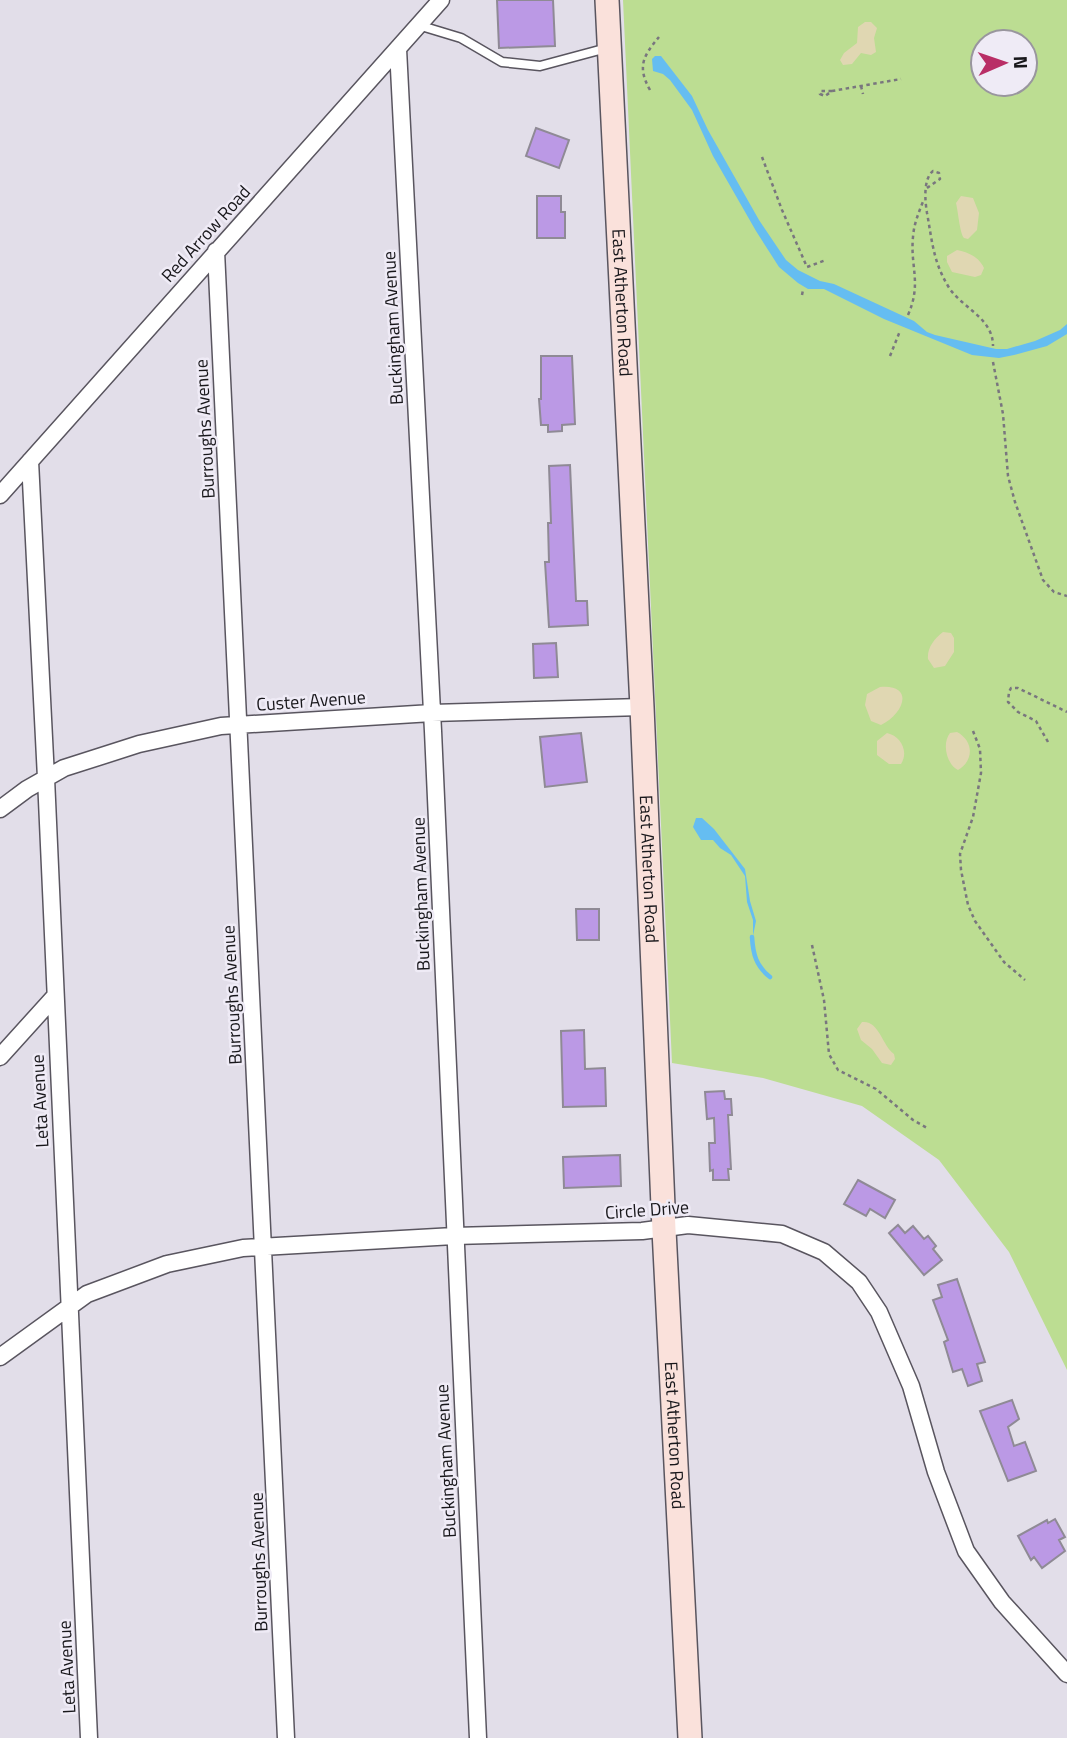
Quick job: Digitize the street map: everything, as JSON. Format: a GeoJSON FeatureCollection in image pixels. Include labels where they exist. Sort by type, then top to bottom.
{"type":"FeatureCollection","features":[{"type":"Feature","properties":{"kind":"street","name":"Red Arrow Road"},"geometry":{"type":"LineString","coordinates":[[0,495],[441,0]]}},
{"type":"Feature","properties":{"kind":"street","name":"East Atherton Road"},"geometry":{"type":"LineString","coordinates":[[607,0],[690,1738]]}},
{"type":"Feature","properties":{"kind":"street","name":"Buckingham Avenue"},"geometry":{"type":"LineString","coordinates":[[398,49],[432,713],[478,1738]]}},
{"type":"Feature","properties":{"kind":"street","name":"Burroughs Avenue"},"geometry":{"type":"LineString","coordinates":[[216,251],[286,1738]]}},
{"type":"Feature","properties":{"kind":"street","name":"Leta Avenue"},"geometry":{"type":"LineString","coordinates":[[30,461],[47,778],[89,1738]]}},
{"type":"Feature","properties":{"kind":"street","name":"Custer Avenue"},"geometry":{"type":"LineString","coordinates":[[0,809],[64,768],[139,744],[219,727],[432,713],[642,707]]}},
{"type":"Feature","properties":{"kind":"street"},"geometry":{"type":"LineString","coordinates":[[0,1057],[55,996]]}},
{"type":"Feature","properties":{"kind":"street","name":"Circle Drive"},"geometry":{"type":"LineString","coordinates":[[0,1357],[87,1294],[167,1264],[243,1248],[664,1230],[688,1224],[782,1234],[824,1252],[859,1282],[879,1312],[911,1386],[936,1472],[966,1551],[1002,1602],[1067,1674]]}},
{"type":"Feature","properties":{"kind":"lane"},"geometry":{"type":"LineString","coordinates":[[418,25],[461,38],[502,62],[540,66],[609,48]]}},
{"type":"Feature","properties":{"kind":"path"},"geometry":{"type":"LineString","coordinates":[[650,90],[644,79],[642,66],[646,53],[659,37]]}},
{"type":"Feature","properties":{"kind":"path"},"geometry":{"type":"LineString","coordinates":[[832,92],[901,79]]}},
{"type":"Feature","properties":{"kind":"path"},"geometry":{"type":"LineString","coordinates":[[861,86],[863,94]]}},
{"type":"Feature","properties":{"kind":"path"},"geometry":{"type":"LineString","coordinates":[[762,157],[807,267],[826,260]]}},
{"type":"Feature","properties":{"kind":"path"},"geometry":{"type":"LineString","coordinates":[[927,188],[940,179],[939,173],[930,173],[927,188],[926,196],[930,239],[940,270],[955,297],[987,324],[993,346]]}},
{"type":"Feature","properties":{"kind":"path"},"geometry":{"type":"LineString","coordinates":[[908,315],[916,290],[913,237],[917,217],[926,196]]}},
{"type":"Feature","properties":{"kind":"path"},"geometry":{"type":"LineString","coordinates":[[802,295],[803,290]]}},
{"type":"Feature","properties":{"kind":"path"},"geometry":{"type":"LineString","coordinates":[[890,356],[900,331]]}},
{"type":"Feature","properties":{"kind":"path"},"geometry":{"type":"LineString","coordinates":[[993,362],[1003,414],[1008,476],[1015,502],[1043,580],[1054,592],[1067,596]]}},
{"type":"Feature","properties":{"kind":"path"},"geometry":{"type":"LineString","coordinates":[[1048,742],[1036,721],[1018,712],[1008,702],[1009,692],[1012,688],[1018,688],[1067,712]]}},
{"type":"Feature","properties":{"kind":"path"},"geometry":{"type":"LineString","coordinates":[[973,731],[980,749],[981,773],[973,817],[960,854],[968,905],[975,921],[1004,962],[1025,980]]}},
{"type":"Feature","properties":{"kind":"path"},"geometry":{"type":"LineString","coordinates":[[812,946],[824,1000],[829,1054],[833,1065],[876,1089],[913,1120],[929,1129]]}},
{"type":"Feature","properties":{"kind":"green space"},"geometry":{"type":"Polygon","coordinates":[[[623,0],[1067,0],[1067,1370],[1009,1252],[939,1160],[862,1106],[763,1078],[672,1063],[623,0]]]}},
{"type":"Feature","properties":{"kind":"sand"},"geometry":{"type":"Polygon","coordinates":[[[865,22],[871,22],[877,28],[874,38],[876,52],[871,55],[861,53],[852,64],[843,65],[840,60],[844,53],[857,43],[858,27],[865,22]]]}},
{"type":"Feature","properties":{"kind":"sand"},"geometry":{"type":"Polygon","coordinates":[[[961,196],[973,198],[979,213],[977,230],[968,239],[964,238],[961,232],[956,203],[961,196]]]}},
{"type":"Feature","properties":{"kind":"sand"},"geometry":{"type":"Polygon","coordinates":[[[957,250],[979,261],[984,268],[981,275],[975,277],[952,272],[947,256],[957,250]]]}},
{"type":"Feature","properties":{"kind":"sand"},"geometry":{"type":"Polygon","coordinates":[[[943,632],[951,633],[954,638],[954,652],[945,666],[934,668],[928,659],[930,647],[943,632]]]}},
{"type":"Feature","properties":{"kind":"sand"},"geometry":{"type":"Polygon","coordinates":[[[880,687],[891,687],[902,695],[900,708],[881,725],[871,721],[865,705],[867,694],[880,687]]]}},
{"type":"Feature","properties":{"kind":"sand"},"geometry":{"type":"Polygon","coordinates":[[[957,732],[967,740],[970,751],[967,762],[958,770],[948,758],[946,748],[950,733],[957,732]]]}},
{"type":"Feature","properties":{"kind":"sand"},"geometry":{"type":"Polygon","coordinates":[[[887,733],[896,737],[902,745],[904,755],[901,764],[889,764],[877,755],[877,741],[887,733]]]}},
{"type":"Feature","properties":{"kind":"sand"},"geometry":{"type":"Polygon","coordinates":[[[862,1022],[868,1022],[876,1029],[894,1054],[895,1059],[891,1065],[882,1063],[861,1040],[857,1029],[862,1022]]]}},
{"type":"Feature","properties":{"kind":"water"},"geometry":{"type":"Polygon","coordinates":[[[661,56],[692,96],[759,220],[786,260],[798,270],[914,321],[935,335],[1007,349],[1035,341],[1067,324],[1067,334],[1047,346],[1014,355],[999,358],[972,355],[884,319],[824,289],[808,289],[798,283],[779,267],[756,231],[713,156],[692,110],[670,80],[653,71],[652,59],[661,56]]]}},
{"type":"Feature","properties":{"kind":"water"},"geometry":{"type":"Polygon","coordinates":[[[696,818],[702,818],[714,829],[745,869],[756,921],[753,936],[753,920],[747,902],[745,876],[731,855],[713,840],[701,840],[693,827],[696,818]]]}},
{"type":"Feature","properties":{"kind":"building"},"geometry":{"type":"Polygon","coordinates":[[[497,0],[553,0],[555,46],[499,48],[497,0]]]}},
{"type":"Feature","properties":{"kind":"building"},"geometry":{"type":"Polygon","coordinates":[[[536,128],[569,140],[559,168],[526,156],[536,128]]]}},
{"type":"Feature","properties":{"kind":"building"},"geometry":{"type":"Polygon","coordinates":[[[537,196],[561,196],[561,212],[565,212],[565,238],[537,238],[537,196]]]}},
{"type":"Feature","properties":{"kind":"building"},"geometry":{"type":"Polygon","coordinates":[[[541,356],[572,356],[575,424],[562,425],[562,431],[548,432],[548,425],[541,425],[541,356]]]}},
{"type":"Feature","properties":{"kind":"building"},"geometry":{"type":"Polygon","coordinates":[[[570,465],[576,601],[587,601],[588,625],[549,627],[545,562],[549,562],[548,523],[551,523],[549,466],[570,465]]]}},
{"type":"Feature","properties":{"kind":"building"},"geometry":{"type":"Polygon","coordinates":[[[556,643],[558,677],[534,678],[533,644],[556,643]]]}},
{"type":"Feature","properties":{"kind":"building"},"geometry":{"type":"Polygon","coordinates":[[[581,733],[587,782],[545,787],[540,737],[581,733]]]}},
{"type":"Feature","properties":{"kind":"building"},"geometry":{"type":"Polygon","coordinates":[[[576,909],[599,909],[599,940],[577,940],[576,909]]]}},
{"type":"Feature","properties":{"kind":"building"},"geometry":{"type":"Polygon","coordinates":[[[584,1030],[585,1069],[605,1068],[606,1106],[563,1107],[561,1031],[584,1030]]]}},
{"type":"Feature","properties":{"kind":"building"},"geometry":{"type":"Polygon","coordinates":[[[724,1091],[725,1099],[731,1099],[732,1115],[728,1115],[731,1169],[728,1169],[729,1180],[713,1180],[709,1143],[715,1143],[714,1118],[707,1119],[705,1092],[724,1091]]]}},
{"type":"Feature","properties":{"kind":"building"},"geometry":{"type":"Polygon","coordinates":[[[620,1155],[621,1186],[564,1188],[563,1157],[620,1155]]]}},
{"type":"Feature","properties":{"kind":"building"},"geometry":{"type":"Polygon","coordinates":[[[858,1180],[895,1200],[885,1218],[870,1209],[866,1216],[844,1204],[858,1180]]]}},
{"type":"Feature","properties":{"kind":"building"},"geometry":{"type":"Polygon","coordinates":[[[898,1225],[905,1233],[913,1226],[924,1239],[928,1236],[936,1246],[933,1249],[942,1260],[924,1275],[889,1233],[898,1225]]]}},
{"type":"Feature","properties":{"kind":"building"},"geometry":{"type":"Polygon","coordinates":[[[957,1279],[985,1362],[977,1364],[982,1381],[968,1386],[962,1369],[953,1372],[944,1342],[948,1340],[933,1300],[942,1297],[938,1285],[957,1279]]]}},
{"type":"Feature","properties":{"kind":"building"},"geometry":{"type":"Polygon","coordinates":[[[1012,1400],[1019,1419],[1008,1427],[1014,1446],[1025,1442],[1036,1471],[1008,1481],[980,1411],[1012,1400]]]}},
{"type":"Feature","properties":{"kind":"building"},"geometry":{"type":"Polygon","coordinates":[[[1055,1519],[1065,1537],[1059,1540],[1065,1551],[1042,1568],[1034,1557],[1031,1560],[1018,1536],[1047,1520],[1048,1523],[1055,1519]]]}},
{"type":"Feature","properties":{"kind":"waterway"},"geometry":{"type":"LineString","coordinates":[[752,937],[756,959],[770,977]]}}]}
